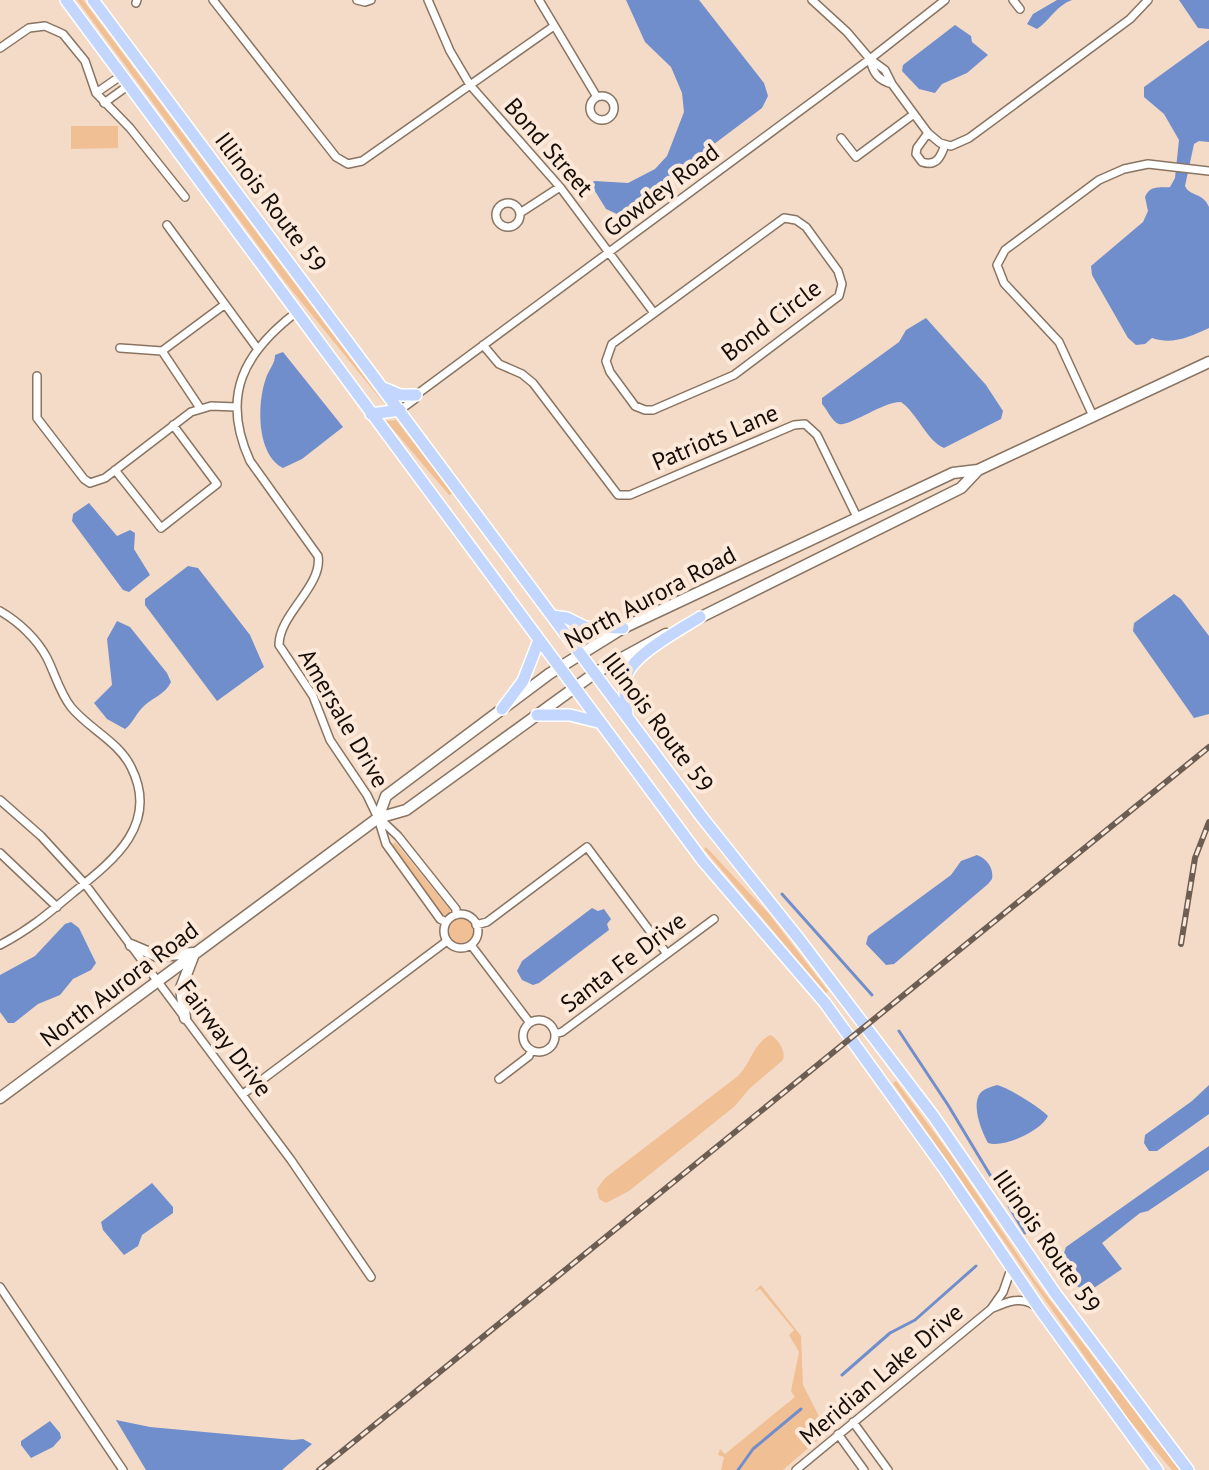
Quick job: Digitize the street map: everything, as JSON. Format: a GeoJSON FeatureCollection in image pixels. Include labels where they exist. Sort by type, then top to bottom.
{"type":"FeatureCollection","features":[{"type":"Feature","properties":{"kind":"main road","name":"Illinois Route 59"},"geometry":{"type":"LineString","coordinates":[[66,0],[703,861],[825,1003],[946,1171],[1011,1269],[1157,1470]]}},
{"type":"Feature","properties":{"kind":"main road","name":"Illinois Route 59"},"geometry":{"type":"LineString","coordinates":[[93,0],[580,654],[934,1117],[1047,1283],[1188,1470]]}},
{"type":"Feature","properties":{"kind":"main road","name":"North Aurora Road"},"geometry":{"type":"LineString","coordinates":[[378,818],[386,796],[559,667],[623,628],[953,473],[978,470],[1209,362]]}},
{"type":"Feature","properties":{"kind":"main road"},"geometry":{"type":"LineString","coordinates":[[382,386],[392,394],[416,395]]}},
{"type":"Feature","properties":{"kind":"main road"},"geometry":{"type":"LineString","coordinates":[[371,414],[400,410]]}},
{"type":"Feature","properties":{"kind":"main road","name":"North Aurora Road"},"geometry":{"type":"LineString","coordinates":[[0,1098],[378,818],[406,810],[595,673],[645,644],[961,488],[978,470]]}},
{"type":"Feature","properties":{"kind":"main road"},"geometry":{"type":"LineString","coordinates":[[552,616],[567,618],[585,627],[623,628]]}},
{"type":"Feature","properties":{"kind":"main road"},"geometry":{"type":"LineString","coordinates":[[627,716],[625,684],[631,667],[639,658],[700,617]]}},
{"type":"Feature","properties":{"kind":"main road"},"geometry":{"type":"LineString","coordinates":[[502,709],[523,681],[539,640]]}},
{"type":"Feature","properties":{"kind":"main road"},"geometry":{"type":"LineString","coordinates":[[537,715],[570,715],[598,722]]}},
{"type":"Feature","properties":{"kind":"main road"},"geometry":{"type":"LineString","coordinates":[[131,945],[157,956],[195,952],[181,988],[185,1018]]}},
{"type":"Feature","properties":{"kind":"street"},"geometry":{"type":"LineString","coordinates":[[213,0],[336,157],[353,164],[362,161],[554,26]]}},
{"type":"Feature","properties":{"kind":"street"},"geometry":{"type":"LineString","coordinates":[[357,0],[371,0]]}},
{"type":"Feature","properties":{"kind":"street","name":"Bond Street"},"geometry":{"type":"LineString","coordinates":[[428,0],[450,51],[470,85],[560,187],[654,313]]}},
{"type":"Feature","properties":{"kind":"street"},"geometry":{"type":"LineString","coordinates":[[539,0],[597,97]]}},
{"type":"Feature","properties":{"kind":"street"},"geometry":{"type":"LineString","coordinates":[[812,0],[847,32],[870,59],[873,73],[883,82],[892,84],[928,133],[945,145],[957,145],[969,138],[1130,19],[1148,0]]}},
{"type":"Feature","properties":{"kind":"street","name":"Gowdey Road"},"geometry":{"type":"LineString","coordinates":[[400,410],[945,0]]}},
{"type":"Feature","properties":{"kind":"street"},"geometry":{"type":"LineString","coordinates":[[1013,0],[1020,9]]}},
{"type":"Feature","properties":{"kind":"street"},"geometry":{"type":"LineString","coordinates":[[0,48],[29,28],[45,26],[55,29],[70,41],[85,61],[96,93],[130,128],[185,197]]}},
{"type":"Feature","properties":{"kind":"street"},"geometry":{"type":"LineString","coordinates":[[96,93],[126,80]]}},
{"type":"Feature","properties":{"kind":"street"},"geometry":{"type":"LineString","coordinates":[[104,103],[126,80]]}},
{"type":"Feature","properties":{"kind":"street"},"geometry":{"type":"LineString","coordinates":[[841,138],[856,157],[914,114]]}},
{"type":"Feature","properties":{"kind":"street"},"geometry":{"type":"LineString","coordinates":[[928,133],[917,148],[916,154],[922,162],[937,161],[945,145]]}},
{"type":"Feature","properties":{"kind":"street"},"geometry":{"type":"LineString","coordinates":[[1093,416],[1059,342],[1004,283],[998,271],[999,260],[1012,243],[1099,180],[1137,165],[1166,164],[1209,171]]}},
{"type":"Feature","properties":{"kind":"street"},"geometry":{"type":"LineString","coordinates":[[520,213],[560,187]]}},
{"type":"Feature","properties":{"kind":"street","name":"Bond Circle"},"geometry":{"type":"LineString","coordinates":[[784,218],[796,220],[806,227],[842,279],[841,290],[834,301],[734,375],[662,407],[645,410],[633,404],[610,372],[606,357],[612,344],[654,313],[784,218]]}},
{"type":"Feature","properties":{"kind":"street"},"geometry":{"type":"LineString","coordinates":[[167,225],[257,348]]}},
{"type":"Feature","properties":{"kind":"street"},"geometry":{"type":"LineString","coordinates":[[120,348],[162,351],[224,305]]}},
{"type":"Feature","properties":{"kind":"street","name":"Amersale Drive"},"geometry":{"type":"LineString","coordinates":[[298,311],[257,348],[241,381],[236,407],[240,434],[250,461],[315,551],[319,563],[281,631],[281,651],[313,696],[335,750],[367,795],[378,818]]}},
{"type":"Feature","properties":{"kind":"street","name":"Patriots Lane"},"geometry":{"type":"LineString","coordinates":[[483,345],[499,364],[522,374],[533,383],[618,495],[630,495],[794,425],[805,424],[817,435],[857,517]]}},
{"type":"Feature","properties":{"kind":"street"},"geometry":{"type":"LineString","coordinates":[[162,351],[200,408]]}},
{"type":"Feature","properties":{"kind":"street"},"geometry":{"type":"LineString","coordinates":[[37,376],[37,418],[84,479],[95,483],[200,408],[236,407]]}},
{"type":"Feature","properties":{"kind":"street"},"geometry":{"type":"LineString","coordinates":[[115,470],[161,528],[217,484],[173,425]]}},
{"type":"Feature","properties":{"kind":"street"},"geometry":{"type":"LineString","coordinates":[[0,611],[19,624],[36,642],[70,706],[116,747],[134,774],[140,800],[133,832],[123,849],[30,929],[0,945]]}},
{"type":"Feature","properties":{"kind":"street","name":"Fairway Drive"},"geometry":{"type":"LineString","coordinates":[[0,800],[41,836],[85,884],[243,1094],[371,1277]]}},
{"type":"Feature","properties":{"kind":"street"},"geometry":{"type":"LineString","coordinates":[[378,818],[398,836],[456,909],[456,915]]}},
{"type":"Feature","properties":{"kind":"street"},"geometry":{"type":"LineString","coordinates":[[378,818],[386,844],[440,919],[446,922]]}},
{"type":"Feature","properties":{"kind":"street"},"geometry":{"type":"LineString","coordinates":[[476,925],[487,922],[587,847],[667,954]]}},
{"type":"Feature","properties":{"kind":"street"},"geometry":{"type":"LineString","coordinates":[[0,853],[57,907]]}},
{"type":"Feature","properties":{"kind":"street"},"geometry":{"type":"LineString","coordinates":[[456,915],[470,917],[476,925],[477,936],[471,945],[459,948],[447,941],[444,932],[446,922],[456,915]]}},
{"type":"Feature","properties":{"kind":"street","name":"Santa Fe Drive"},"geometry":{"type":"LineString","coordinates":[[555,1034],[562,1032],[714,919]]}},
{"type":"Feature","properties":{"kind":"street"},"geometry":{"type":"LineString","coordinates":[[243,1094],[447,941]]}},
{"type":"Feature","properties":{"kind":"street"},"geometry":{"type":"LineString","coordinates":[[471,945],[530,1023]]}},
{"type":"Feature","properties":{"kind":"street"},"geometry":{"type":"LineString","coordinates":[[546,1021],[555,1034],[550,1048],[541,1052],[531,1050],[523,1037],[530,1023],[546,1021]]}},
{"type":"Feature","properties":{"kind":"street"},"geometry":{"type":"LineString","coordinates":[[499,1079],[529,1056],[531,1050]]}},
{"type":"Feature","properties":{"kind":"street","name":"Meridian Lake Drive"},"geometry":{"type":"LineString","coordinates":[[796,1470],[991,1309],[1003,1292],[1011,1269]]}},
{"type":"Feature","properties":{"kind":"street"},"geometry":{"type":"LineString","coordinates":[[0,1287],[123,1470]]}},
{"type":"Feature","properties":{"kind":"street","name":"Meridian Lake Drive"},"geometry":{"type":"LineString","coordinates":[[991,1309],[1016,1300],[1029,1301],[1039,1308]]}},
{"type":"Feature","properties":{"kind":"street"},"geometry":{"type":"LineString","coordinates":[[853,1422],[888,1470]]}},
{"type":"Feature","properties":{"kind":"street"},"geometry":{"type":"LineString","coordinates":[[838,1434],[864,1470]]}},
{"type":"Feature","properties":{"kind":"shaded area"},"geometry":{"type":"Polygon","coordinates":[[[77,0],[83,0],[386,406],[286,283],[77,0]]]}},
{"type":"Feature","properties":{"kind":"shaded area"},"geometry":{"type":"Polygon","coordinates":[[[71,126],[118,126],[118,148],[71,149],[71,126]]]}},
{"type":"Feature","properties":{"kind":"shaded area"},"geometry":{"type":"Polygon","coordinates":[[[396,420],[452,494],[449,495],[386,421],[396,420]]]}},
{"type":"Feature","properties":{"kind":"shaded area"},"geometry":{"type":"Polygon","coordinates":[[[395,842],[451,911],[443,918],[392,845],[395,842]]]}},
{"type":"Feature","properties":{"kind":"shaded area"},"geometry":{"type":"Polygon","coordinates":[[[706,847],[769,914],[828,991],[826,993],[704,849],[706,847]]]}},
{"type":"Feature","properties":{"kind":"shaded area"},"geometry":{"type":"Polygon","coordinates":[[[461,917],[470,921],[474,930],[470,939],[461,943],[452,939],[448,930],[452,921],[461,917]]]}},
{"type":"Feature","properties":{"kind":"shaded area"},"geometry":{"type":"Polygon","coordinates":[[[770,1035],[781,1045],[783,1060],[749,1089],[735,1106],[629,1191],[606,1203],[599,1199],[597,1189],[605,1178],[738,1076],[760,1043],[770,1035]]]}},
{"type":"Feature","properties":{"kind":"shaded area"},"geometry":{"type":"Polygon","coordinates":[[[896,1081],[950,1154],[1034,1279],[1179,1470],[1172,1470],[1130,1421],[893,1083],[896,1081]]]}},
{"type":"Feature","properties":{"kind":"shaded area"},"geometry":{"type":"Polygon","coordinates":[[[761,1285],[801,1336],[803,1385],[823,1424],[819,1425],[817,1435],[820,1438],[783,1470],[721,1470],[724,1457],[718,1455],[720,1449],[725,1454],[795,1397],[791,1391],[799,1352],[789,1335],[794,1330],[760,1289],[754,1292],[761,1285]]]}},
{"type":"Feature","properties":{"kind":"water"},"geometry":{"type":"Polygon","coordinates":[[[626,0],[699,0],[764,83],[768,96],[762,108],[617,214],[606,209],[590,183],[628,183],[655,169],[667,156],[684,112],[682,93],[671,67],[645,42],[626,0]]]}},
{"type":"Feature","properties":{"kind":"water"},"geometry":{"type":"Polygon","coordinates":[[[1057,0],[1072,0],[1062,5],[1037,29],[1027,24],[1033,14],[1057,0]]]}},
{"type":"Feature","properties":{"kind":"water"},"geometry":{"type":"Polygon","coordinates":[[[1179,0],[1209,0],[1209,29],[1198,28],[1179,0]]]}},
{"type":"Feature","properties":{"kind":"water"},"geometry":{"type":"Polygon","coordinates":[[[955,25],[971,36],[972,42],[988,55],[967,73],[942,84],[935,93],[919,89],[902,71],[903,65],[955,25]]]}},
{"type":"Feature","properties":{"kind":"water"},"geometry":{"type":"Polygon","coordinates":[[[1209,40],[1209,142],[1194,144],[1185,186],[1209,207],[1209,328],[1181,339],[1167,341],[1152,338],[1145,344],[1136,345],[1128,338],[1092,275],[1091,266],[1143,222],[1148,211],[1145,197],[1149,191],[1170,187],[1175,178],[1179,140],[1164,114],[1144,97],[1144,87],[1209,40]]]}},
{"type":"Feature","properties":{"kind":"water"},"geometry":{"type":"Polygon","coordinates":[[[926,318],[986,385],[1003,411],[1001,419],[944,448],[932,439],[901,402],[886,405],[844,424],[834,421],[822,404],[822,398],[899,342],[906,330],[926,318]]]}},
{"type":"Feature","properties":{"kind":"water"},"geometry":{"type":"Polygon","coordinates":[[[283,352],[343,427],[302,459],[283,468],[268,452],[263,440],[260,414],[266,378],[275,355],[283,352]]]}},
{"type":"Feature","properties":{"kind":"water"},"geometry":{"type":"Polygon","coordinates":[[[89,503],[117,536],[130,530],[135,533],[134,549],[150,575],[129,592],[123,590],[72,521],[73,514],[89,503]]]}},
{"type":"Feature","properties":{"kind":"water"},"geometry":{"type":"Polygon","coordinates":[[[188,566],[198,568],[250,635],[264,667],[217,701],[145,605],[145,599],[188,566]]]}},
{"type":"Feature","properties":{"kind":"water"},"geometry":{"type":"Polygon","coordinates":[[[1174,594],[1209,636],[1209,714],[1194,718],[1133,631],[1134,623],[1174,594]]]}},
{"type":"Feature","properties":{"kind":"water"},"geometry":{"type":"Polygon","coordinates":[[[117,621],[130,627],[171,682],[142,708],[125,729],[107,719],[94,703],[112,685],[107,639],[117,621]]]}},
{"type":"Feature","properties":{"kind":"water"},"geometry":{"type":"Polygon","coordinates":[[[977,855],[987,861],[991,868],[992,879],[988,884],[894,964],[886,965],[866,944],[868,936],[951,875],[961,861],[977,855]]]}},
{"type":"Feature","properties":{"kind":"water"},"geometry":{"type":"Polygon","coordinates":[[[592,908],[598,911],[604,909],[611,919],[607,924],[609,930],[539,983],[533,985],[522,980],[517,971],[522,961],[592,908]]]}},
{"type":"Feature","properties":{"kind":"water"},"geometry":{"type":"Polygon","coordinates":[[[71,922],[79,928],[96,963],[91,970],[73,979],[60,995],[38,1004],[14,1023],[8,1023],[0,1012],[0,975],[35,956],[65,924],[71,922]]]}},
{"type":"Feature","properties":{"kind":"water"},"geometry":{"type":"Polygon","coordinates":[[[997,1085],[1038,1108],[1048,1116],[1044,1122],[1021,1137],[1003,1143],[988,1143],[979,1120],[977,1100],[982,1091],[997,1085]]]}},
{"type":"Feature","properties":{"kind":"water"},"geometry":{"type":"Polygon","coordinates":[[[1209,1085],[1209,1114],[1157,1151],[1149,1151],[1144,1143],[1145,1135],[1209,1085]]]}},
{"type":"Feature","properties":{"kind":"water"},"geometry":{"type":"Polygon","coordinates":[[[1209,1146],[1209,1170],[1148,1211],[1140,1213],[1102,1243],[1122,1269],[1091,1290],[1078,1287],[1075,1276],[1062,1259],[1066,1247],[1209,1146]]]}},
{"type":"Feature","properties":{"kind":"water"},"geometry":{"type":"Polygon","coordinates":[[[152,1183],[173,1207],[173,1213],[142,1235],[138,1246],[124,1255],[103,1230],[101,1222],[152,1183]]]}},
{"type":"Feature","properties":{"kind":"water"},"geometry":{"type":"Polygon","coordinates":[[[116,1420],[150,1427],[303,1439],[312,1444],[282,1470],[146,1470],[116,1420]]]}},
{"type":"Feature","properties":{"kind":"water"},"geometry":{"type":"Polygon","coordinates":[[[50,1421],[61,1438],[53,1447],[31,1458],[21,1441],[50,1421]]]}},
{"type":"Feature","properties":{"kind":"waterway"},"geometry":{"type":"LineString","coordinates":[[782,894],[872,995]]}},
{"type":"Feature","properties":{"kind":"waterway"},"geometry":{"type":"LineString","coordinates":[[899,1031],[948,1105],[1025,1233]]}},
{"type":"Feature","properties":{"kind":"waterway"},"geometry":{"type":"LineString","coordinates":[[842,1375],[890,1333],[915,1320],[976,1266]]}},
{"type":"Feature","properties":{"kind":"waterway"},"geometry":{"type":"LineString","coordinates":[[738,1470],[753,1449],[801,1409]]}},
{"type":"Feature","properties":{"kind":"railway"},"geometry":{"type":"LineString","coordinates":[[319,1470],[1209,747]]}},
{"type":"Feature","properties":{"kind":"railway"},"geometry":{"type":"LineString","coordinates":[[1181,944],[1195,858],[1209,822]]}}]}
